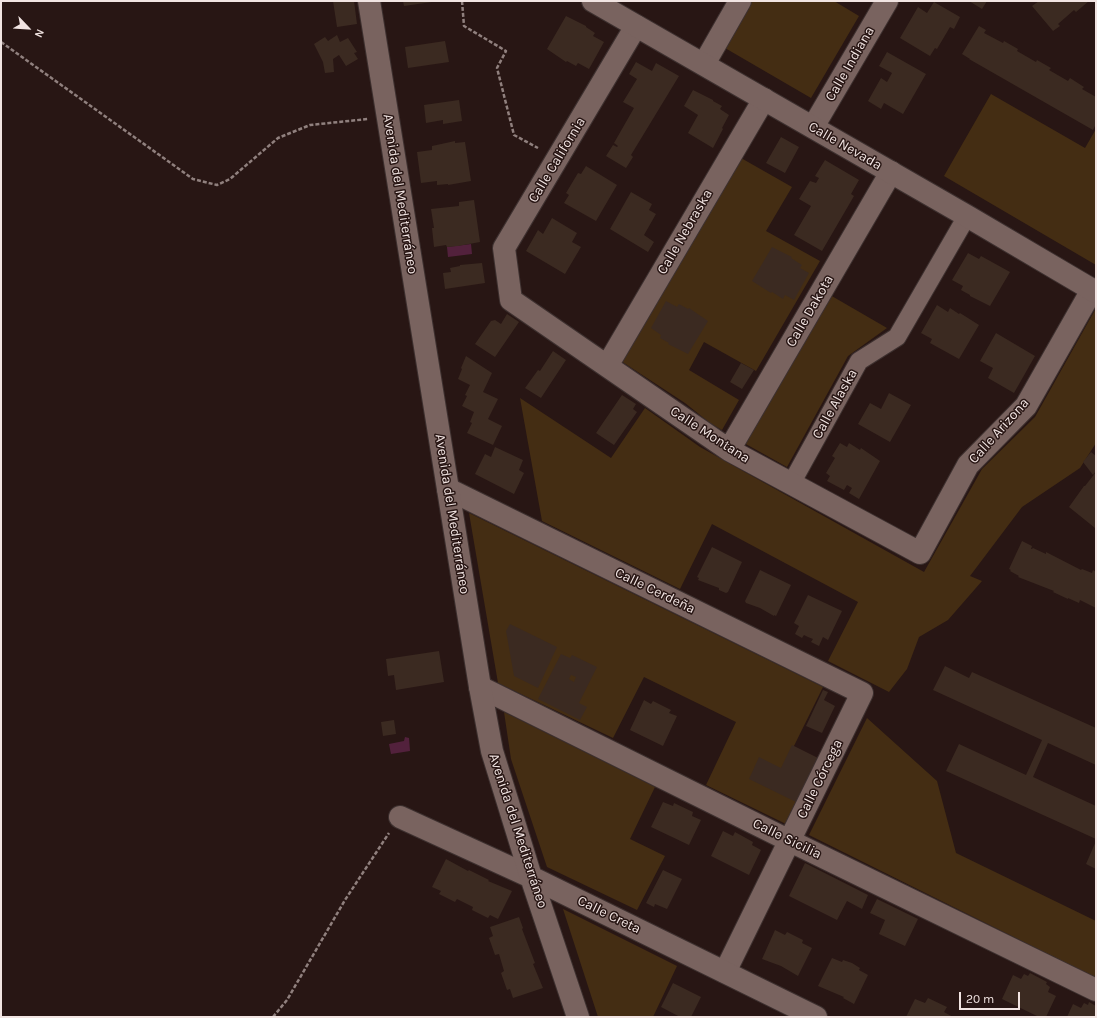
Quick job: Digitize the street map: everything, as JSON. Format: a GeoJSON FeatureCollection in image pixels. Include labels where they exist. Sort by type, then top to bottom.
{"type":"FeatureCollection","features":[{"type":"Feature","properties":{"kind":"street","name":"Avenida del Mediterráneo"},"geometry":{"type":"LineString","coordinates":[[369,1],[480,687],[492,751],[531,877],[578,1017]]}},
{"type":"Feature","properties":{"kind":"street","name":"Calle Nevada"},"geometry":{"type":"LineString","coordinates":[[593,1],[891,172],[1094,291]]}},
{"type":"Feature","properties":{"kind":"street"},"geometry":{"type":"LineString","coordinates":[[704,64],[740,1]]}},
{"type":"Feature","properties":{"kind":"street","name":"Calle Indiana"},"geometry":{"type":"LineString","coordinates":[[813,127],[887,1]]}},
{"type":"Feature","properties":{"kind":"street","name":"Calle California"},"geometry":{"type":"LineString","coordinates":[[511,300],[504,248],[636,26]]}},
{"type":"Feature","properties":{"kind":"street","name":"Calle Nebraska"},"geometry":{"type":"LineString","coordinates":[[607,366],[764,99]]}},
{"type":"Feature","properties":{"kind":"street","name":"Calle Dakota"},"geometry":{"type":"LineString","coordinates":[[729,450],[891,172]]}},
{"type":"Feature","properties":{"kind":"street","name":"Calle Alaska"},"geometry":{"type":"LineString","coordinates":[[791,484],[859,361],[897,337],[967,216]]}},
{"type":"Feature","properties":{"kind":"street","name":"Calle Arizona"},"geometry":{"type":"LineString","coordinates":[[920,553],[968,465],[1026,406],[1094,291]]}},
{"type":"Feature","properties":{"kind":"street","name":"Calle Montana"},"geometry":{"type":"LineString","coordinates":[[511,300],[729,450],[920,553]]}},
{"type":"Feature","properties":{"kind":"street","name":"Calle Cerdeña"},"geometry":{"type":"LineString","coordinates":[[448,489],[862,693]]}},
{"type":"Feature","properties":{"kind":"street","name":"Calle Sicilia"},"geometry":{"type":"LineString","coordinates":[[480,687],[790,841],[1096,990]]}},
{"type":"Feature","properties":{"kind":"street","name":"Calle Córcega"},"geometry":{"type":"LineString","coordinates":[[725,972],[862,693]]}},
{"type":"Feature","properties":{"kind":"street","name":"Calle Creta"},"geometry":{"type":"LineString","coordinates":[[400,817],[531,877],[816,1017]]}},
{"type":"Feature","properties":{"kind":"path"},"geometry":{"type":"LineString","coordinates":[[462,1],[464,26],[506,51],[497,68],[514,135],[557,159]]}},
{"type":"Feature","properties":{"kind":"path"},"geometry":{"type":"LineString","coordinates":[[1,42],[193,178],[217,184],[230,180],[278,138],[310,125],[388,116]]}},
{"type":"Feature","properties":{"kind":"path"},"geometry":{"type":"LineString","coordinates":[[273,1017],[287,1000],[346,900],[400,817]]}},
{"type":"Feature","properties":{"kind":"shaded area"},"geometry":{"type":"Polygon","coordinates":[[[751,1],[834,1],[859,16],[811,98],[725,48],[751,1]]]}},
{"type":"Feature","properties":{"kind":"shaded area"},"geometry":{"type":"Polygon","coordinates":[[[991,94],[1085,148],[1096,129],[1096,265],[944,176],[991,94]]]}},
{"type":"Feature","properties":{"kind":"shaded area"},"geometry":{"type":"Polygon","coordinates":[[[741,158],[792,187],[766,231],[820,261],[756,371],[704,342],[689,370],[739,400],[722,430],[710,423],[685,403],[621,361],[741,158]]]}},
{"type":"Feature","properties":{"kind":"shaded area"},"geometry":{"type":"Polygon","coordinates":[[[471,244],[472,254],[448,257],[447,247],[471,244]]]}},
{"type":"Feature","properties":{"kind":"shaded area"},"geometry":{"type":"Polygon","coordinates":[[[830,295],[887,328],[848,356],[787,467],[744,443],[830,295]]]}},
{"type":"Feature","properties":{"kind":"shaded area"},"geometry":{"type":"Polygon","coordinates":[[[1095,310],[1096,443],[1080,468],[1022,507],[970,576],[982,581],[948,620],[919,637],[907,669],[889,692],[828,661],[858,602],[712,524],[680,589],[542,521],[520,398],[611,458],[645,408],[700,447],[924,572],[982,469],[1035,417],[1095,310]]]}},
{"type":"Feature","properties":{"kind":"shaded area"},"geometry":{"type":"Polygon","coordinates":[[[469,513],[823,687],[792,750],[816,762],[786,824],[706,785],[736,722],[644,677],[613,738],[498,683],[469,513]]]}},
{"type":"Feature","properties":{"kind":"shaded area"},"geometry":{"type":"Polygon","coordinates":[[[504,712],[655,787],[630,839],[665,856],[637,910],[547,867],[511,759],[504,712]]]}},
{"type":"Feature","properties":{"kind":"shaded area"},"geometry":{"type":"Polygon","coordinates":[[[867,718],[937,781],[956,853],[1096,921],[1096,978],[809,835],[867,718]]]}},
{"type":"Feature","properties":{"kind":"shaded area"},"geometry":{"type":"Polygon","coordinates":[[[405,737],[409,738],[410,751],[391,754],[389,744],[404,741],[405,737]]]}},
{"type":"Feature","properties":{"kind":"shaded area"},"geometry":{"type":"Polygon","coordinates":[[[563,909],[677,966],[653,1017],[598,1017],[563,909]]]}},
{"type":"Feature","properties":{"kind":"building"},"geometry":{"type":"Polygon","coordinates":[[[333,1],[354,1],[357,24],[337,27],[333,1]]]}},
{"type":"Feature","properties":{"kind":"building"},"geometry":{"type":"Polygon","coordinates":[[[403,1],[432,1],[432,2],[404,6],[403,1]]]}},
{"type":"Feature","properties":{"kind":"building"},"geometry":{"type":"Polygon","coordinates":[[[969,1],[987,1],[982,9],[969,1]]]}},
{"type":"Feature","properties":{"kind":"building"},"geometry":{"type":"Polygon","coordinates":[[[1039,1],[1089,1],[1076,12],[1074,10],[1058,24],[1060,26],[1053,31],[1032,6],[1039,1]]]}},
{"type":"Feature","properties":{"kind":"building"},"geometry":{"type":"Polygon","coordinates":[[[934,2],[960,17],[954,29],[950,27],[937,49],[935,48],[930,56],[900,38],[918,7],[927,13],[934,2]]]}},
{"type":"Feature","properties":{"kind":"building"},"geometry":{"type":"Polygon","coordinates":[[[566,16],[586,26],[595,33],[593,36],[604,42],[589,69],[578,63],[576,66],[567,61],[566,62],[547,49],[566,16]]]}},
{"type":"Feature","properties":{"kind":"building"},"geometry":{"type":"Polygon","coordinates":[[[979,26],[986,30],[984,33],[1003,43],[1004,41],[1018,49],[1017,51],[1036,62],[1037,60],[1051,68],[1049,70],[1068,81],[1070,78],[1084,87],[1082,89],[1096,97],[1096,124],[1093,130],[962,54],[979,26]]]}},
{"type":"Feature","properties":{"kind":"building"},"geometry":{"type":"Polygon","coordinates":[[[337,35],[340,42],[348,38],[357,52],[354,53],[358,59],[346,66],[339,55],[333,59],[334,72],[325,73],[323,62],[314,44],[325,37],[328,41],[337,35]]]}},
{"type":"Feature","properties":{"kind":"building"},"geometry":{"type":"Polygon","coordinates":[[[445,41],[449,62],[408,68],[405,47],[445,41]]]}},
{"type":"Feature","properties":{"kind":"building"},"geometry":{"type":"Polygon","coordinates":[[[887,52],[926,74],[903,114],[884,103],[881,109],[868,101],[881,78],[887,82],[892,73],[879,66],[887,52]]]}},
{"type":"Feature","properties":{"kind":"building"},"geometry":{"type":"Polygon","coordinates":[[[636,62],[652,71],[656,63],[679,76],[631,155],[633,157],[626,168],[606,156],[613,145],[618,146],[614,143],[634,108],[623,102],[637,79],[629,74],[636,62]]]}},
{"type":"Feature","properties":{"kind":"building"},"geometry":{"type":"Polygon","coordinates":[[[693,90],[722,106],[720,109],[729,115],[713,148],[688,133],[698,115],[684,106],[693,90]]]}},
{"type":"Feature","properties":{"kind":"building"},"geometry":{"type":"Polygon","coordinates":[[[459,100],[462,121],[443,124],[443,120],[426,123],[424,105],[459,100]]]}},
{"type":"Feature","properties":{"kind":"building"},"geometry":{"type":"Polygon","coordinates":[[[781,137],[799,147],[785,173],[766,163],[781,137]]]}},
{"type":"Feature","properties":{"kind":"building"},"geometry":{"type":"Polygon","coordinates":[[[455,141],[455,143],[465,142],[471,181],[448,185],[437,185],[437,181],[421,183],[417,152],[432,150],[432,146],[455,141]]]}},
{"type":"Feature","properties":{"kind":"building"},"geometry":{"type":"Polygon","coordinates":[[[825,160],[859,180],[851,194],[854,196],[822,251],[794,235],[811,206],[799,199],[810,181],[816,183],[819,178],[815,176],[825,160]]]}},
{"type":"Feature","properties":{"kind":"building"},"geometry":{"type":"Polygon","coordinates":[[[586,166],[617,185],[596,221],[564,203],[569,195],[566,193],[578,173],[581,174],[586,166]]]}},
{"type":"Feature","properties":{"kind":"building"},"geometry":{"type":"Polygon","coordinates":[[[631,192],[652,204],[649,210],[656,214],[644,235],[654,242],[648,252],[610,229],[631,192]]]}},
{"type":"Feature","properties":{"kind":"building"},"geometry":{"type":"Polygon","coordinates":[[[474,200],[480,242],[458,246],[447,247],[446,245],[434,247],[432,228],[434,228],[431,209],[459,206],[459,202],[474,200]]]}},
{"type":"Feature","properties":{"kind":"building"},"geometry":{"type":"Polygon","coordinates":[[[552,218],[577,233],[572,242],[581,247],[565,274],[526,251],[538,230],[543,234],[552,218]]]}},
{"type":"Feature","properties":{"kind":"building"},"geometry":{"type":"Polygon","coordinates":[[[772,247],[792,257],[791,258],[802,265],[800,268],[809,273],[794,300],[785,295],[783,299],[752,281],[772,247]]]}},
{"type":"Feature","properties":{"kind":"building"},"geometry":{"type":"Polygon","coordinates":[[[968,253],[979,259],[981,256],[1010,272],[990,306],[961,290],[963,286],[952,280],[968,253]]]}},
{"type":"Feature","properties":{"kind":"building"},"geometry":{"type":"Polygon","coordinates":[[[482,263],[485,283],[445,289],[443,273],[451,272],[450,268],[460,265],[482,263]]]}},
{"type":"Feature","properties":{"kind":"building"},"geometry":{"type":"Polygon","coordinates":[[[666,301],[677,307],[679,304],[688,309],[689,308],[708,321],[688,354],[668,344],[669,343],[660,338],[661,335],[651,328],[666,301]]]}},
{"type":"Feature","properties":{"kind":"building"},"geometry":{"type":"Polygon","coordinates":[[[937,305],[948,312],[950,308],[979,325],[959,359],[930,343],[932,339],[921,333],[937,305]]]}},
{"type":"Feature","properties":{"kind":"building"},"geometry":{"type":"Polygon","coordinates":[[[507,314],[519,322],[495,357],[475,344],[491,321],[495,320],[501,324],[507,314]]]}},
{"type":"Feature","properties":{"kind":"building"},"geometry":{"type":"Polygon","coordinates":[[[996,333],[1035,356],[1014,393],[988,378],[993,368],[980,361],[996,333]]]}},
{"type":"Feature","properties":{"kind":"building"},"geometry":{"type":"Polygon","coordinates":[[[553,351],[566,360],[541,398],[525,388],[538,370],[540,371],[553,351]]]}},
{"type":"Feature","properties":{"kind":"building"},"geometry":{"type":"Polygon","coordinates":[[[466,356],[492,373],[483,392],[498,399],[488,419],[502,426],[493,445],[467,433],[472,423],[470,422],[474,412],[462,406],[470,385],[458,379],[466,356]]]}},
{"type":"Feature","properties":{"kind":"building"},"geometry":{"type":"Polygon","coordinates":[[[741,363],[754,370],[742,389],[730,382],[741,363]]]}},
{"type":"Feature","properties":{"kind":"building"},"geometry":{"type":"Polygon","coordinates":[[[889,393],[911,405],[890,442],[858,424],[870,403],[881,409],[889,393]]]}},
{"type":"Feature","properties":{"kind":"building"},"geometry":{"type":"Polygon","coordinates":[[[622,395],[636,404],[633,409],[637,412],[614,445],[596,433],[622,395]]]}},
{"type":"Feature","properties":{"kind":"building"},"geometry":{"type":"Polygon","coordinates":[[[840,443],[847,447],[849,443],[860,450],[861,448],[880,461],[859,499],[849,493],[852,488],[847,485],[844,490],[827,481],[830,476],[826,473],[835,458],[832,456],[840,443]]]}},
{"type":"Feature","properties":{"kind":"building"},"geometry":{"type":"Polygon","coordinates":[[[495,447],[523,460],[519,470],[524,473],[514,494],[475,474],[485,454],[491,457],[495,447]]]}},
{"type":"Feature","properties":{"kind":"building"},"geometry":{"type":"Polygon","coordinates":[[[1091,452],[1096,456],[1096,471],[1093,475],[1083,462],[1091,452]]]}},
{"type":"Feature","properties":{"kind":"building"},"geometry":{"type":"Polygon","coordinates":[[[1096,472],[1096,525],[1095,528],[1069,507],[1096,472]]]}},
{"type":"Feature","properties":{"kind":"building"},"geometry":{"type":"Polygon","coordinates":[[[1022,541],[1032,546],[1031,549],[1033,548],[1046,554],[1046,552],[1081,570],[1082,569],[1092,573],[1093,570],[1096,572],[1096,608],[1080,600],[1079,603],[1068,599],[1053,592],[1054,591],[1018,577],[1019,576],[1010,571],[1011,570],[1009,569],[1022,541]]]}},
{"type":"Feature","properties":{"kind":"building"},"geometry":{"type":"Polygon","coordinates":[[[712,547],[742,562],[728,592],[726,593],[719,590],[719,588],[698,580],[699,578],[697,577],[712,547]]]}},
{"type":"Feature","properties":{"kind":"building"},"geometry":{"type":"Polygon","coordinates":[[[760,570],[791,585],[776,616],[746,603],[745,601],[760,570]]]}},
{"type":"Feature","properties":{"kind":"building"},"geometry":{"type":"Polygon","coordinates":[[[808,595],[842,611],[828,640],[823,637],[819,646],[811,642],[813,639],[804,635],[802,638],[795,634],[799,626],[794,623],[808,595]]]}},
{"type":"Feature","properties":{"kind":"building"},"geometry":{"type":"Polygon","coordinates":[[[510,624],[557,647],[538,688],[514,676],[506,631],[510,624]]]}},
{"type":"Feature","properties":{"kind":"building"},"geometry":{"type":"Polygon","coordinates":[[[439,651],[444,682],[396,690],[394,675],[388,676],[386,659],[439,651]]]}},
{"type":"Feature","properties":{"kind":"building"},"geometry":{"type":"Polygon","coordinates":[[[561,654],[570,658],[572,655],[597,667],[579,703],[587,707],[580,720],[538,699],[561,654]],[[571,675],[569,679],[574,682],[576,677],[571,675]]]}},
{"type":"Feature","properties":{"kind":"building"},"geometry":{"type":"Polygon","coordinates":[[[945,666],[969,678],[972,672],[1096,728],[1096,765],[1048,743],[1033,777],[1096,806],[1096,839],[946,771],[959,744],[1026,775],[1042,740],[933,690],[945,666]]]}},
{"type":"Feature","properties":{"kind":"building"},"geometry":{"type":"Polygon","coordinates":[[[823,690],[828,692],[824,700],[835,706],[822,733],[806,726],[823,690]]]}},
{"type":"Feature","properties":{"kind":"building"},"geometry":{"type":"Polygon","coordinates":[[[644,700],[651,704],[653,701],[671,710],[669,713],[677,716],[663,746],[630,730],[644,700]]]}},
{"type":"Feature","properties":{"kind":"building"},"geometry":{"type":"Polygon","coordinates":[[[394,720],[396,734],[383,736],[381,722],[394,720]]]}},
{"type":"Feature","properties":{"kind":"building"},"geometry":{"type":"Polygon","coordinates":[[[792,745],[818,758],[796,802],[749,779],[759,757],[781,768],[792,745]]]}},
{"type":"Feature","properties":{"kind":"building"},"geometry":{"type":"Polygon","coordinates":[[[663,802],[673,806],[674,803],[693,812],[692,816],[701,820],[689,845],[651,827],[663,802]]]}},
{"type":"Feature","properties":{"kind":"building"},"geometry":{"type":"Polygon","coordinates":[[[723,831],[733,836],[735,832],[753,842],[752,845],[761,850],[749,875],[711,856],[723,831]]]}},
{"type":"Feature","properties":{"kind":"building"},"geometry":{"type":"Polygon","coordinates":[[[1096,841],[1096,869],[1086,864],[1096,841]]]}},
{"type":"Feature","properties":{"kind":"building"},"geometry":{"type":"Polygon","coordinates":[[[446,859],[489,880],[488,881],[512,891],[498,919],[490,915],[488,918],[472,910],[473,907],[457,899],[455,902],[439,894],[441,891],[432,887],[446,859]]]}},
{"type":"Feature","properties":{"kind":"building"},"geometry":{"type":"Polygon","coordinates":[[[805,863],[868,895],[862,909],[847,901],[837,920],[789,896],[805,863]]]}},
{"type":"Feature","properties":{"kind":"building"},"geometry":{"type":"Polygon","coordinates":[[[663,870],[682,879],[667,909],[655,904],[654,907],[646,903],[663,870]]]}},
{"type":"Feature","properties":{"kind":"building"},"geometry":{"type":"Polygon","coordinates":[[[877,899],[918,919],[905,946],[879,934],[885,920],[870,913],[877,899]]]}},
{"type":"Feature","properties":{"kind":"building"},"geometry":{"type":"Polygon","coordinates":[[[519,917],[535,963],[533,964],[543,988],[513,998],[510,989],[507,990],[501,973],[504,971],[499,954],[495,955],[489,938],[493,936],[490,927],[519,917]]]}},
{"type":"Feature","properties":{"kind":"building"},"geometry":{"type":"Polygon","coordinates":[[[775,930],[785,935],[787,932],[803,940],[802,943],[812,948],[798,976],[781,966],[762,959],[775,930]]]}},
{"type":"Feature","properties":{"kind":"building"},"geometry":{"type":"Polygon","coordinates":[[[832,958],[842,962],[843,960],[852,963],[860,968],[859,970],[868,975],[854,1004],[843,998],[844,997],[818,986],[832,958]]]}},
{"type":"Feature","properties":{"kind":"building"},"geometry":{"type":"Polygon","coordinates":[[[1030,973],[1047,982],[1046,984],[1050,987],[1048,992],[1056,996],[1046,1017],[1039,1017],[1002,999],[1013,975],[1021,979],[1024,974],[1028,976],[1030,973]]]}},
{"type":"Feature","properties":{"kind":"building"},"geometry":{"type":"Polygon","coordinates":[[[673,983],[701,997],[691,1017],[680,1017],[661,1007],[673,983]]]}},
{"type":"Feature","properties":{"kind":"building"},"geometry":{"type":"Polygon","coordinates":[[[928,998],[947,1007],[944,1012],[953,1017],[906,1017],[915,999],[925,1003],[928,998]]]}},
{"type":"Feature","properties":{"kind":"building"},"geometry":{"type":"Polygon","coordinates":[[[1089,1002],[1096,1006],[1096,1017],[1067,1017],[1073,1004],[1081,1008],[1084,1003],[1088,1005],[1089,1002]]]}}]}
